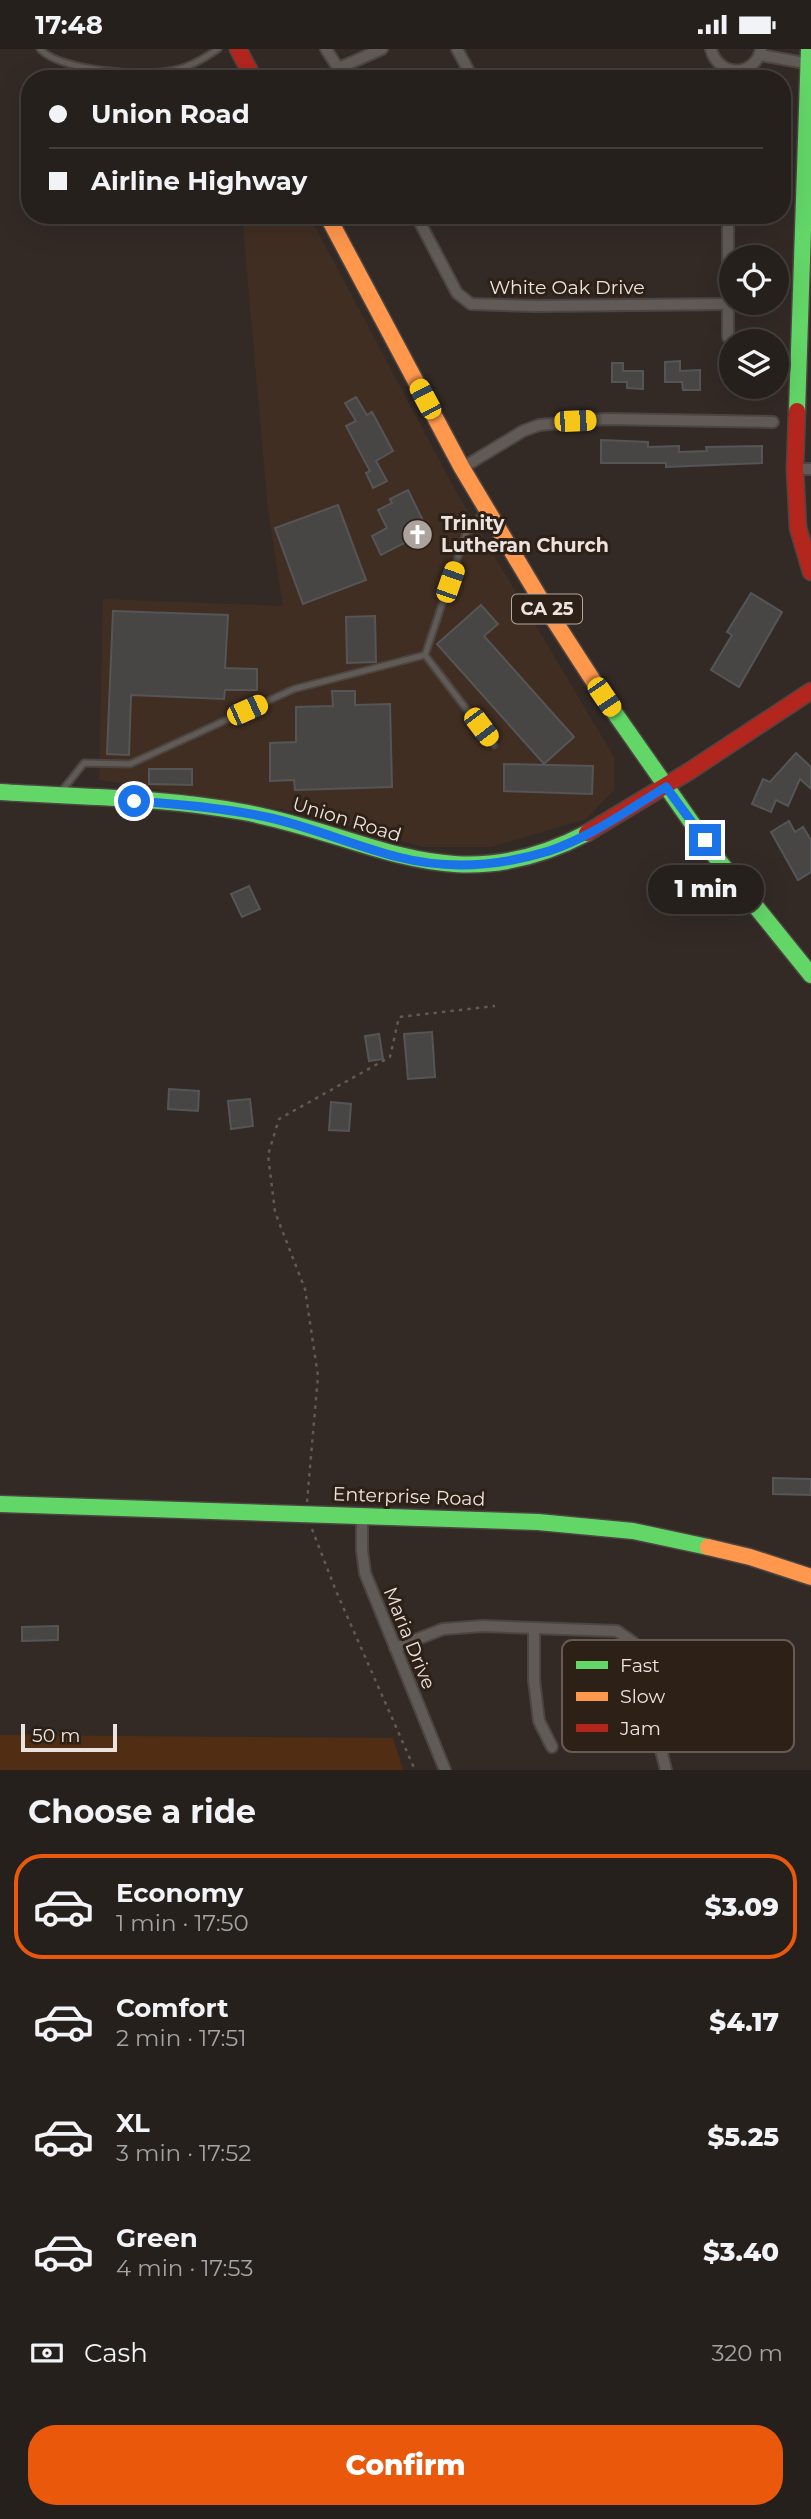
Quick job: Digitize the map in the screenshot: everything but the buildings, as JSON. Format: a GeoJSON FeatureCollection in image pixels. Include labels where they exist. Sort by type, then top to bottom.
{"type":"FeatureCollection","features":[{"type":"Feature","properties":{"kind":"street"},"geometry":{"type":"LineString","coordinates":[[238,49],[249,70]]}},
{"type":"Feature","properties":{"kind":"street"},"geometry":{"type":"LineString","coordinates":[[326,49],[339,68],[382,49]]}},
{"type":"Feature","properties":{"kind":"street"},"geometry":{"type":"LineString","coordinates":[[457,49],[468,70]]}},
{"type":"Feature","properties":{"kind":"street"},"geometry":{"type":"LineString","coordinates":[[711,49],[717,63],[730,70]]}},
{"type":"Feature","properties":{"kind":"street"},"geometry":{"type":"LineString","coordinates":[[738,70],[749,68],[761,52],[809,59],[803,469],[798,528],[811,572]]}},
{"type":"Feature","properties":{"kind":"street","name":"CA 25"},"geometry":{"type":"LineString","coordinates":[[332,224],[462,468],[559,629],[666,787],[767,922],[811,975]]}},
{"type":"Feature","properties":{"kind":"street","name":"White Oak Drive"},"geometry":{"type":"LineString","coordinates":[[421,224],[457,293],[471,305],[719,304]]}},
{"type":"Feature","properties":{"kind":"street"},"geometry":{"type":"LineString","coordinates":[[728,224],[728,245]]}},
{"type":"Feature","properties":{"kind":"street"},"geometry":{"type":"LineString","coordinates":[[462,468],[523,431],[539,425],[606,419],[773,422]]}},
{"type":"Feature","properties":{"kind":"street","name":"Union Road"},"geometry":{"type":"LineString","coordinates":[[0,792],[175,804],[245,813],[321,832],[397,857],[454,866],[511,861],[551,850],[587,834],[666,787],[811,691]]}},
{"type":"Feature","properties":{"kind":"street","name":"Enterprise Road"},"geometry":{"type":"LineString","coordinates":[[0,1504],[492,1520],[633,1531],[750,1557],[811,1577]]}},
{"type":"Feature","properties":{"kind":"street","name":"Maria Drive"},"geometry":{"type":"LineString","coordinates":[[362,1515],[365,1573],[444,1770]]}},
{"type":"Feature","properties":{"kind":"street"},"geometry":{"type":"LineString","coordinates":[[395,1647],[443,1629],[483,1626],[617,1631],[630,1640]]}},
{"type":"Feature","properties":{"kind":"street"},"geometry":{"type":"LineString","coordinates":[[534,1628],[534,1680],[539,1721],[552,1747]]}},
{"type":"Feature","properties":{"kind":"street"},"geometry":{"type":"LineString","coordinates":[[661,1752],[666,1770]]}},
{"type":"Feature","properties":{"kind":"lane"},"geometry":{"type":"LineString","coordinates":[[40,49],[47,57],[66,64],[122,70]]}},
{"type":"Feature","properties":{"kind":"lane"},"geometry":{"type":"LineString","coordinates":[[168,70],[186,67],[218,49]]}},
{"type":"Feature","properties":{"kind":"lane"},"geometry":{"type":"LineString","coordinates":[[425,655],[466,533],[487,508]]}},
{"type":"Feature","properties":{"kind":"lane"},"geometry":{"type":"LineString","coordinates":[[425,655],[494,745]]}},
{"type":"Feature","properties":{"kind":"lane"},"geometry":{"type":"LineString","coordinates":[[58,797],[84,763],[130,764],[294,689],[425,655]]}},
{"type":"Feature","properties":{"kind":"path"},"geometry":{"type":"LineString","coordinates":[[415,1770],[336,1591],[306,1514],[318,1376],[305,1289],[275,1212],[268,1156],[279,1119],[390,1057],[399,1017],[495,1006]]}},
{"type":"Feature","properties":{"kind":"shaded area"},"geometry":{"type":"Polygon","coordinates":[[[243,224],[314,224],[454,488],[614,757],[614,790],[586,819],[491,847],[423,847],[305,813],[99,780],[103,599],[283,606],[268,510],[243,224]]]}},
{"type":"Feature","properties":{"kind":"shaded area"},"geometry":{"type":"Polygon","coordinates":[[[0,1735],[393,1738],[403,1770],[0,1770],[0,1735]]]}},
{"type":"Feature","properties":{"kind":"traffic: fast"},"geometry":{"type":"LineString","coordinates":[[797,411],[809,49]]}},
{"type":"Feature","properties":{"kind":"traffic: fast"},"geometry":{"type":"LineString","coordinates":[[605,699],[715,856],[811,975]]}},
{"type":"Feature","properties":{"kind":"traffic: fast"},"geometry":{"type":"LineString","coordinates":[[0,792],[153,800],[213,807],[290,823],[413,858],[453,864],[495,863],[539,853],[587,833]]}},
{"type":"Feature","properties":{"kind":"traffic: fast"},"geometry":{"type":"LineString","coordinates":[[0,1504],[538,1522],[633,1531],[708,1547]]}},
{"type":"Feature","properties":{"kind":"traffic: slow"},"geometry":{"type":"LineString","coordinates":[[332,224],[462,468],[541,600],[605,699]]}},
{"type":"Feature","properties":{"kind":"traffic: slow"},"geometry":{"type":"LineString","coordinates":[[708,1547],[750,1557],[811,1577]]}},
{"type":"Feature","properties":{"kind":"traffic: jam"},"geometry":{"type":"LineString","coordinates":[[238,49],[249,70]]}},
{"type":"Feature","properties":{"kind":"traffic: jam"},"geometry":{"type":"LineString","coordinates":[[797,411],[795,469],[798,528],[811,572]]}},
{"type":"Feature","properties":{"kind":"traffic: jam"},"geometry":{"type":"LineString","coordinates":[[587,833],[688,772],[811,691]]}},
{"type":"Feature","properties":{"kind":"place","name":"Trinity Lutheran Church"},"geometry":{"type":"Point","coordinates":[418,534]}},
{"type":"Feature","properties":{"kind":"route"},"geometry":{"type":"LineString","coordinates":[[134,801],[245,813],[321,832],[397,857],[454,866],[511,861],[551,850],[587,834],[666,787],[705,840]]}}]}
